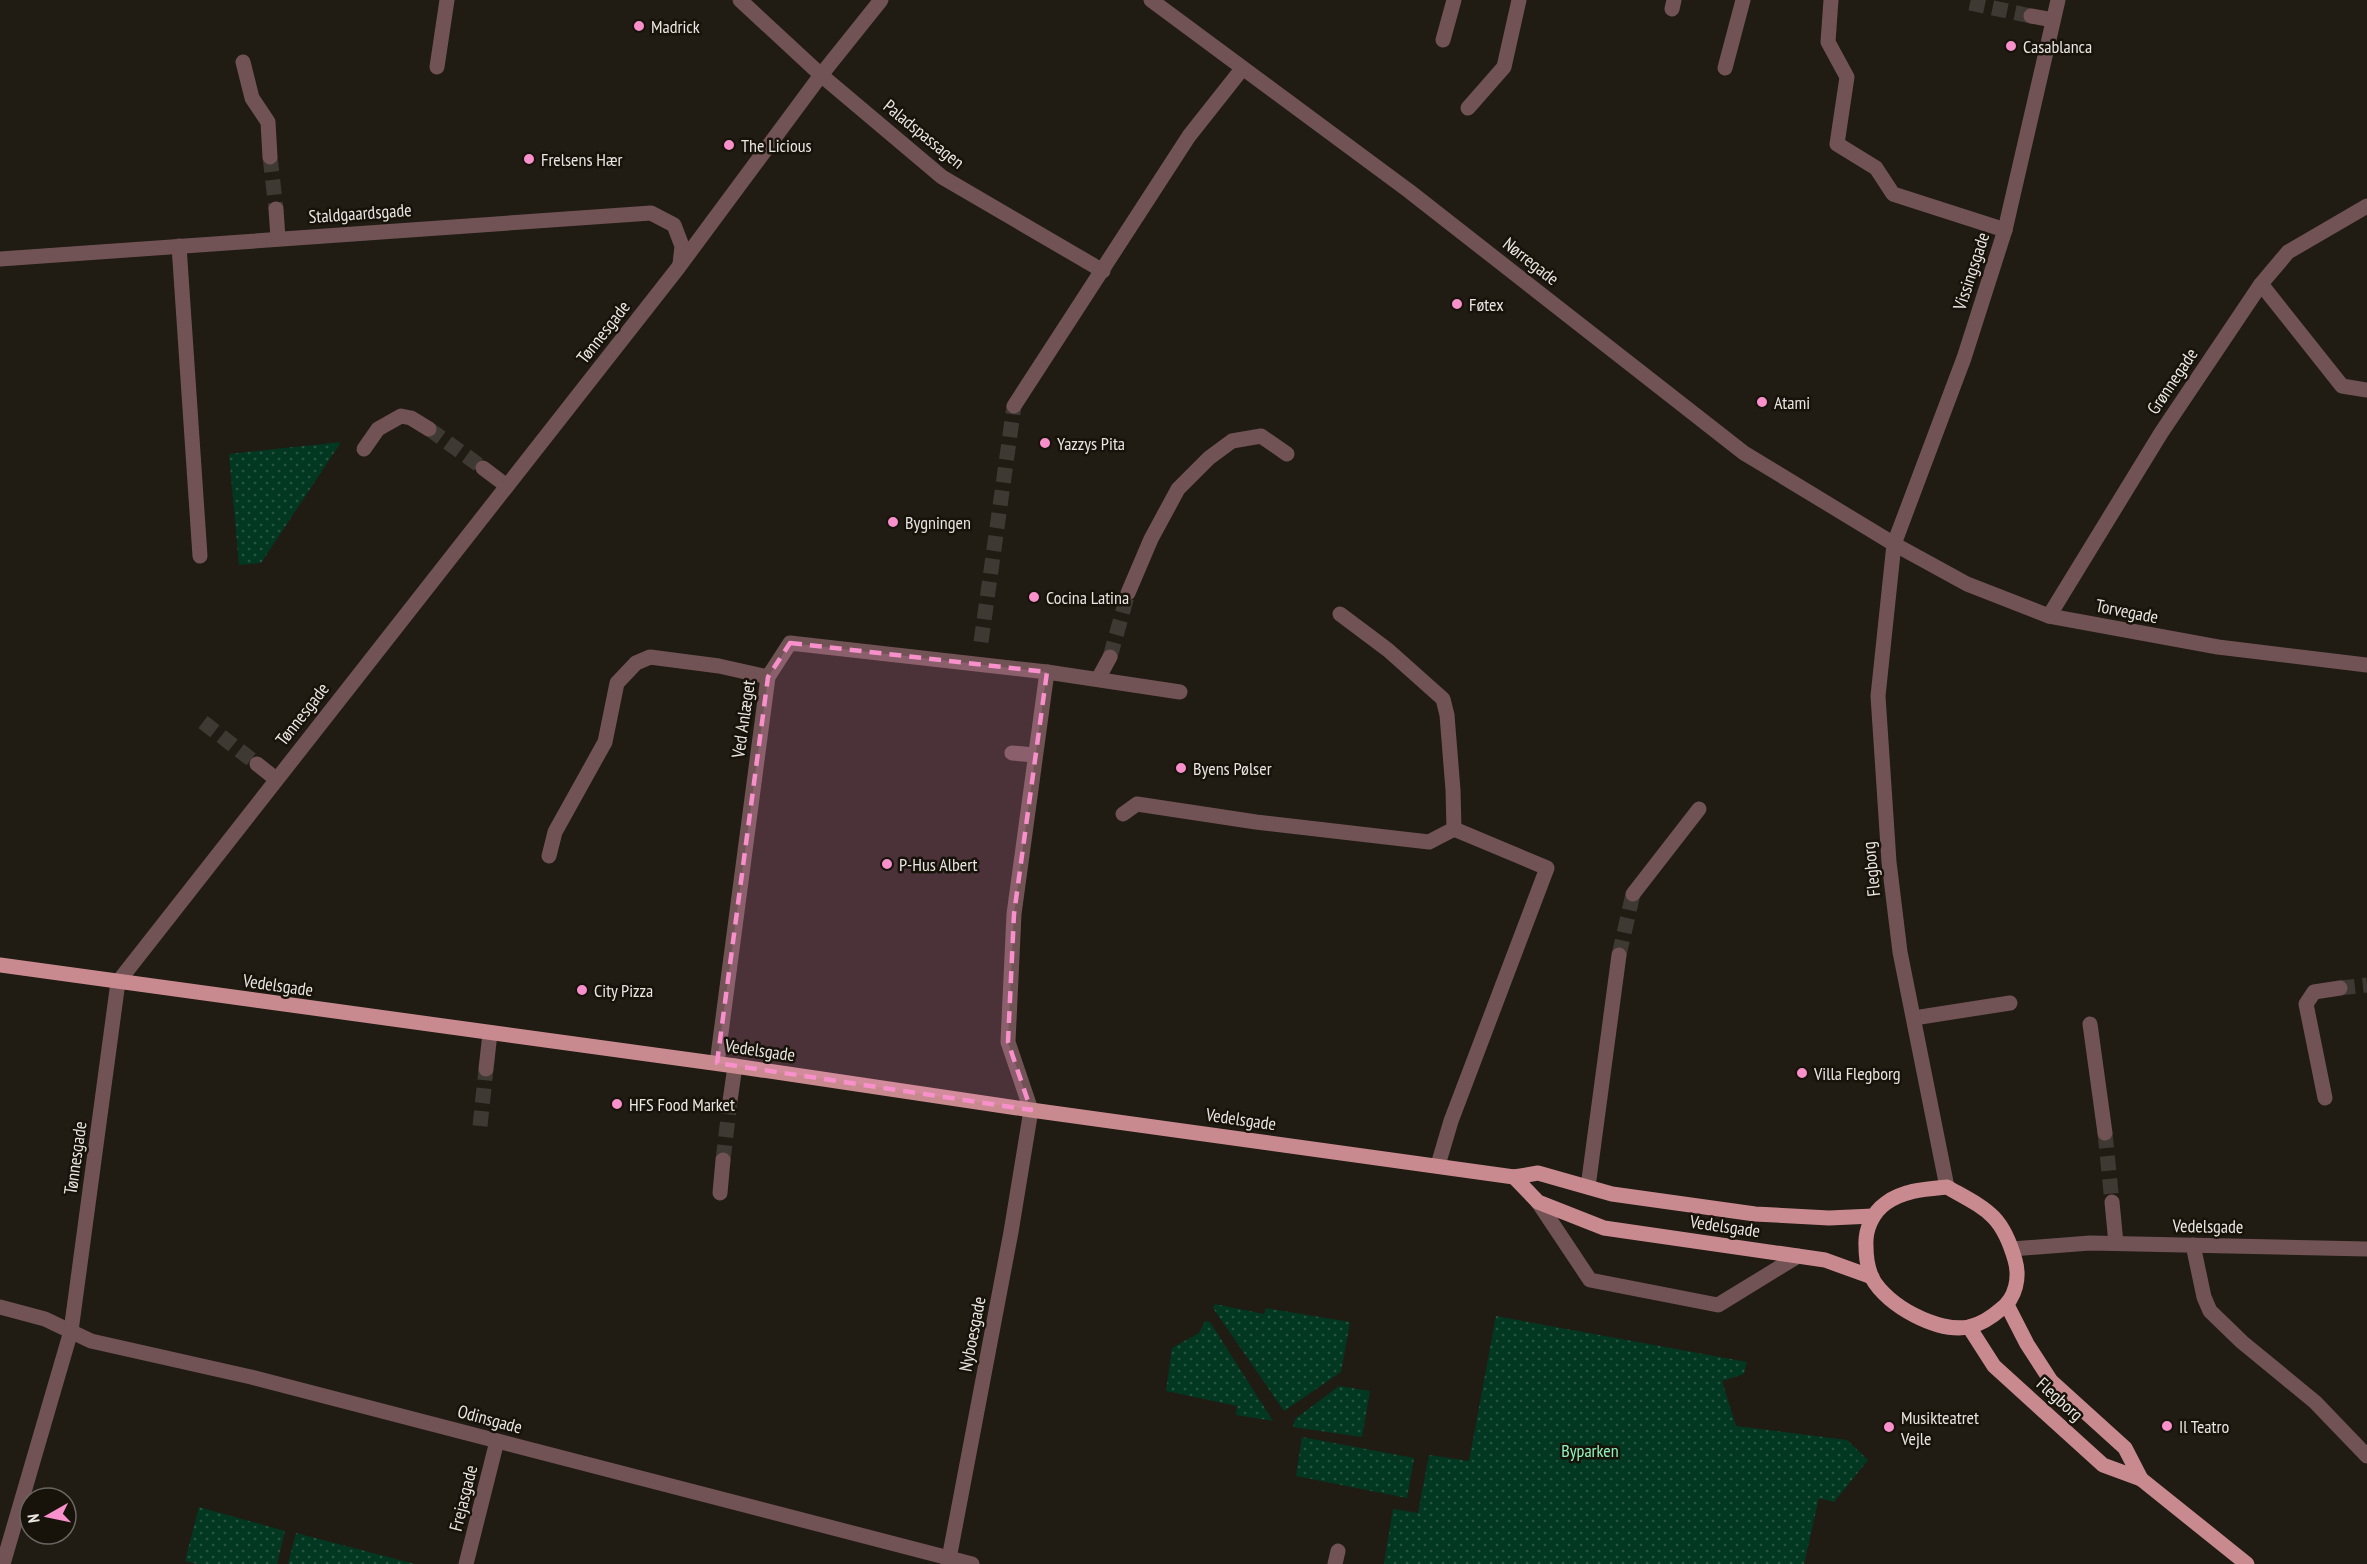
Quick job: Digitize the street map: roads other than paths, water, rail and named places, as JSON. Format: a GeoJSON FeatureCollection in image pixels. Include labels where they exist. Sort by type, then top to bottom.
{"type":"FeatureCollection","features":[{"type":"Feature","properties":{"kind":"main road","name":"Vedelsgade"},"geometry":{"type":"LineString","coordinates":[[0,965],[717,1063],[1031,1110],[1514,1177],[1538,1173],[1612,1194],[1755,1214],[1829,1218],[1873,1216]]}},
{"type":"Feature","properties":{"kind":"main road","name":"Vedelsgade"},"geometry":{"type":"LineString","coordinates":[[1514,1177],[1538,1202],[1604,1228],[1825,1260],[1872,1277]]}},
{"type":"Feature","properties":{"kind":"main road"},"geometry":{"type":"LineString","coordinates":[[1947,1186],[1988,1210],[2002,1228],[2018,1269],[2015,1291],[2007,1305],[1989,1319],[1969,1327],[1948,1327],[1918,1317],[1898,1306],[1872,1277],[1866,1256],[1865,1236],[1873,1216],[1886,1203],[1909,1191],[1947,1186]]}},
{"type":"Feature","properties":{"kind":"main road","name":"Flegborg"},"geometry":{"type":"LineString","coordinates":[[2007,1305],[2027,1344],[2051,1381],[2125,1448],[2141,1479]]}},
{"type":"Feature","properties":{"kind":"main road","name":"Flegborg"},"geometry":{"type":"LineString","coordinates":[[1969,1327],[1994,1366],[2103,1465],[2141,1479],[2247,1564]]}},
{"type":"Feature","properties":{"kind":"street"},"geometry":{"type":"LineString","coordinates":[[437,67],[447,0]]}},
{"type":"Feature","properties":{"kind":"street","name":"Paladspassagen"},"geometry":{"type":"LineString","coordinates":[[740,0],[821,75],[942,177],[1103,271]]}},
{"type":"Feature","properties":{"kind":"street","name":"Tønnesgade"},"geometry":{"type":"LineString","coordinates":[[3,1564],[71,1331],[118,982],[678,268],[821,75],[881,0]]}},
{"type":"Feature","properties":{"kind":"street","name":"Nørregade"},"geometry":{"type":"LineString","coordinates":[[1150,0],[1409,191],[1744,453],[1894,544]]}},
{"type":"Feature","properties":{"kind":"street"},"geometry":{"type":"LineString","coordinates":[[1443,40],[1454,0]]}},
{"type":"Feature","properties":{"kind":"street"},"geometry":{"type":"LineString","coordinates":[[1468,108],[1504,67],[1520,0]]}},
{"type":"Feature","properties":{"kind":"street"},"geometry":{"type":"LineString","coordinates":[[1725,69],[1743,0]]}},
{"type":"Feature","properties":{"kind":"street"},"geometry":{"type":"LineString","coordinates":[[1831,0],[1828,42],[1847,77],[1837,144],[1876,168],[1893,194],[2005,230]]}},
{"type":"Feature","properties":{"kind":"street","name":"Vissingsgade"},"geometry":{"type":"LineString","coordinates":[[1894,544],[1964,358],[2005,230],[2058,0]]}},
{"type":"Feature","properties":{"kind":"street"},"geometry":{"type":"LineString","coordinates":[[2031,16],[2053,20]]}},
{"type":"Feature","properties":{"kind":"street"},"geometry":{"type":"LineString","coordinates":[[243,62],[252,98],[268,122],[270,157]]}},
{"type":"Feature","properties":{"kind":"street"},"geometry":{"type":"LineString","coordinates":[[1014,406],[1189,136],[1242,69]]}},
{"type":"Feature","properties":{"kind":"street","name":"Grønnegade"},"geometry":{"type":"LineString","coordinates":[[2049,616],[2161,433],[2261,284],[2288,252],[2367,206]]}},
{"type":"Feature","properties":{"kind":"street"},"geometry":{"type":"LineString","coordinates":[[276,209],[278,238]]}},
{"type":"Feature","properties":{"kind":"street","name":"Staldgaardsgade"},"geometry":{"type":"LineString","coordinates":[[0,259],[651,213],[674,225],[682,246],[682,259],[678,268]]}},
{"type":"Feature","properties":{"kind":"street"},"geometry":{"type":"LineString","coordinates":[[179,246],[200,556]]}},
{"type":"Feature","properties":{"kind":"street"},"geometry":{"type":"LineString","coordinates":[[2261,284],[2342,386],[2367,390]]}},
{"type":"Feature","properties":{"kind":"street"},"geometry":{"type":"LineString","coordinates":[[364,450],[378,429],[401,416],[411,418],[429,429]]}},
{"type":"Feature","properties":{"kind":"street"},"geometry":{"type":"LineString","coordinates":[[1128,593],[1151,539],[1178,489],[1209,458],[1232,441],[1261,436],[1287,454]]}},
{"type":"Feature","properties":{"kind":"street"},"geometry":{"type":"LineString","coordinates":[[483,468],[507,486]]}},
{"type":"Feature","properties":{"kind":"street","name":"Torvegade"},"geometry":{"type":"LineString","coordinates":[[1894,544],[1967,584],[2049,616],[2218,647],[2367,665]]}},
{"type":"Feature","properties":{"kind":"street","name":"Flegborg"},"geometry":{"type":"LineString","coordinates":[[1894,544],[1878,696],[1889,862],[1900,952],[1947,1186]]}},
{"type":"Feature","properties":{"kind":"street"},"geometry":{"type":"LineString","coordinates":[[1340,614],[1388,650],[1443,699],[1449,736],[1454,830]]}},
{"type":"Feature","properties":{"kind":"street","name":"Ved Anlæget"},"geometry":{"type":"LineString","coordinates":[[717,1063],[768,676],[790,643],[1047,672],[1180,692]]}},
{"type":"Feature","properties":{"kind":"street"},"geometry":{"type":"LineString","coordinates":[[549,856],[555,832],[605,742],[617,683],[636,663],[650,657],[719,666],[768,676]]}},
{"type":"Feature","properties":{"kind":"street"},"geometry":{"type":"LineString","coordinates":[[1098,679],[1110,657]]}},
{"type":"Feature","properties":{"kind":"street"},"geometry":{"type":"LineString","coordinates":[[1031,1110],[1008,1042],[1014,914],[1047,672]]}},
{"type":"Feature","properties":{"kind":"street"},"geometry":{"type":"LineString","coordinates":[[1012,753],[1035,756]]}},
{"type":"Feature","properties":{"kind":"street"},"geometry":{"type":"LineString","coordinates":[[256,764],[276,779]]}},
{"type":"Feature","properties":{"kind":"street"},"geometry":{"type":"LineString","coordinates":[[1123,814],[1137,804],[1256,822],[1429,842],[1454,830],[1547,868],[1451,1121],[1438,1165]]}},
{"type":"Feature","properties":{"kind":"street"},"geometry":{"type":"LineString","coordinates":[[1633,894],[1699,809]]}},
{"type":"Feature","properties":{"kind":"street"},"geometry":{"type":"LineString","coordinates":[[1588,1187],[1619,955]]}},
{"type":"Feature","properties":{"kind":"street"},"geometry":{"type":"LineString","coordinates":[[2325,1098],[2306,1004],[2314,992],[2340,988]]}},
{"type":"Feature","properties":{"kind":"street"},"geometry":{"type":"LineString","coordinates":[[1914,1018],[2010,1003]]}},
{"type":"Feature","properties":{"kind":"street"},"geometry":{"type":"LineString","coordinates":[[2090,1024],[2105,1133]]}},
{"type":"Feature","properties":{"kind":"street"},"geometry":{"type":"LineString","coordinates":[[486,1069],[490,1033]]}},
{"type":"Feature","properties":{"kind":"street"},"geometry":{"type":"LineString","coordinates":[[730,1101],[735,1066]]}},
{"type":"Feature","properties":{"kind":"street","name":"Nyboesgade"},"geometry":{"type":"LineString","coordinates":[[948,1561],[1031,1110]]}},
{"type":"Feature","properties":{"kind":"street"},"geometry":{"type":"LineString","coordinates":[[720,1193],[723,1160]]}},
{"type":"Feature","properties":{"kind":"street"},"geometry":{"type":"LineString","coordinates":[[1538,1202],[1590,1280],[1718,1305],[1798,1256]]}},
{"type":"Feature","properties":{"kind":"street"},"geometry":{"type":"LineString","coordinates":[[2112,1202],[2116,1244]]}},
{"type":"Feature","properties":{"kind":"street","name":"Vedelsgade"},"geometry":{"type":"LineString","coordinates":[[2012,1249],[2090,1243],[2367,1249]]}},
{"type":"Feature","properties":{"kind":"street"},"geometry":{"type":"LineString","coordinates":[[2193,1245],[2204,1297],[2210,1311],[2242,1342],[2315,1402],[2367,1456]]}},
{"type":"Feature","properties":{"kind":"street","name":"Odinsgade"},"geometry":{"type":"LineString","coordinates":[[0,1308],[45,1318],[91,1341],[251,1377],[948,1561],[972,1564]]}},
{"type":"Feature","properties":{"kind":"street","name":"Frejasgade"},"geometry":{"type":"LineString","coordinates":[[466,1564],[497,1441]]}},
{"type":"Feature","properties":{"kind":"tunnel"},"geometry":{"type":"LineString","coordinates":[[1970,3],[2031,16]]}},
{"type":"Feature","properties":{"kind":"tunnel"},"geometry":{"type":"LineString","coordinates":[[270,157],[276,209]]}},
{"type":"Feature","properties":{"kind":"tunnel"},"geometry":{"type":"LineString","coordinates":[[981,642],[1014,406]]}},
{"type":"Feature","properties":{"kind":"tunnel"},"geometry":{"type":"LineString","coordinates":[[429,429],[483,468]]}},
{"type":"Feature","properties":{"kind":"tunnel"},"geometry":{"type":"LineString","coordinates":[[1110,657],[1128,593]]}},
{"type":"Feature","properties":{"kind":"tunnel"},"geometry":{"type":"LineString","coordinates":[[203,722],[257,764]]}},
{"type":"Feature","properties":{"kind":"tunnel"},"geometry":{"type":"LineString","coordinates":[[1619,955],[1633,894]]}},
{"type":"Feature","properties":{"kind":"tunnel"},"geometry":{"type":"LineString","coordinates":[[2340,988],[2367,985]]}},
{"type":"Feature","properties":{"kind":"tunnel"},"geometry":{"type":"LineString","coordinates":[[480,1126],[486,1069]]}},
{"type":"Feature","properties":{"kind":"tunnel"},"geometry":{"type":"LineString","coordinates":[[723,1160],[730,1101]]}},
{"type":"Feature","properties":{"kind":"tunnel"},"geometry":{"type":"LineString","coordinates":[[2105,1133],[2112,1202]]}},
{"type":"Feature","properties":{"kind":"place","name":"Madrick"},"geometry":{"type":"Point","coordinates":[639,26]}},
{"type":"Feature","properties":{"kind":"place","name":"Casablanca"},"geometry":{"type":"Point","coordinates":[2011,46]}},
{"type":"Feature","properties":{"kind":"place","name":"The Licious"},"geometry":{"type":"Point","coordinates":[729,145]}},
{"type":"Feature","properties":{"kind":"place","name":"Frelsens Hær"},"geometry":{"type":"Point","coordinates":[529,159]}},
{"type":"Feature","properties":{"kind":"place","name":"Føtex"},"geometry":{"type":"Point","coordinates":[1457,304]}},
{"type":"Feature","properties":{"kind":"place","name":"Atami"},"geometry":{"type":"Point","coordinates":[1762,402]}},
{"type":"Feature","properties":{"kind":"place","name":"Yazzys Pita"},"geometry":{"type":"Point","coordinates":[1045,443]}},
{"type":"Feature","properties":{"kind":"place","name":"Bygningen"},"geometry":{"type":"Point","coordinates":[893,522]}},
{"type":"Feature","properties":{"kind":"place","name":"Cocina Latina"},"geometry":{"type":"Point","coordinates":[1034,597]}},
{"type":"Feature","properties":{"kind":"place","name":"Byens Pølser"},"geometry":{"type":"Point","coordinates":[1181,768]}},
{"type":"Feature","properties":{"kind":"place","name":"P-Hus Albert"},"geometry":{"type":"Point","coordinates":[887,864]}},
{"type":"Feature","properties":{"kind":"place","name":"City Pizza"},"geometry":{"type":"Point","coordinates":[582,990]}},
{"type":"Feature","properties":{"kind":"place","name":"Villa Flegborg"},"geometry":{"type":"Point","coordinates":[1802,1073]}},
{"type":"Feature","properties":{"kind":"place","name":"HFS Food Market"},"geometry":{"type":"Point","coordinates":[617,1104]}},
{"type":"Feature","properties":{"kind":"place","name":"Il Teatro"},"geometry":{"type":"Point","coordinates":[2167,1426]}},
{"type":"Feature","properties":{"kind":"place","name":"Musikteatret Vejle"},"geometry":{"type":"Point","coordinates":[1889,1427]}},
{"type":"Feature","properties":{"kind":"park label","name":"Byparken"},"geometry":{"type":"Point","coordinates":[1590,1450]}}]}
